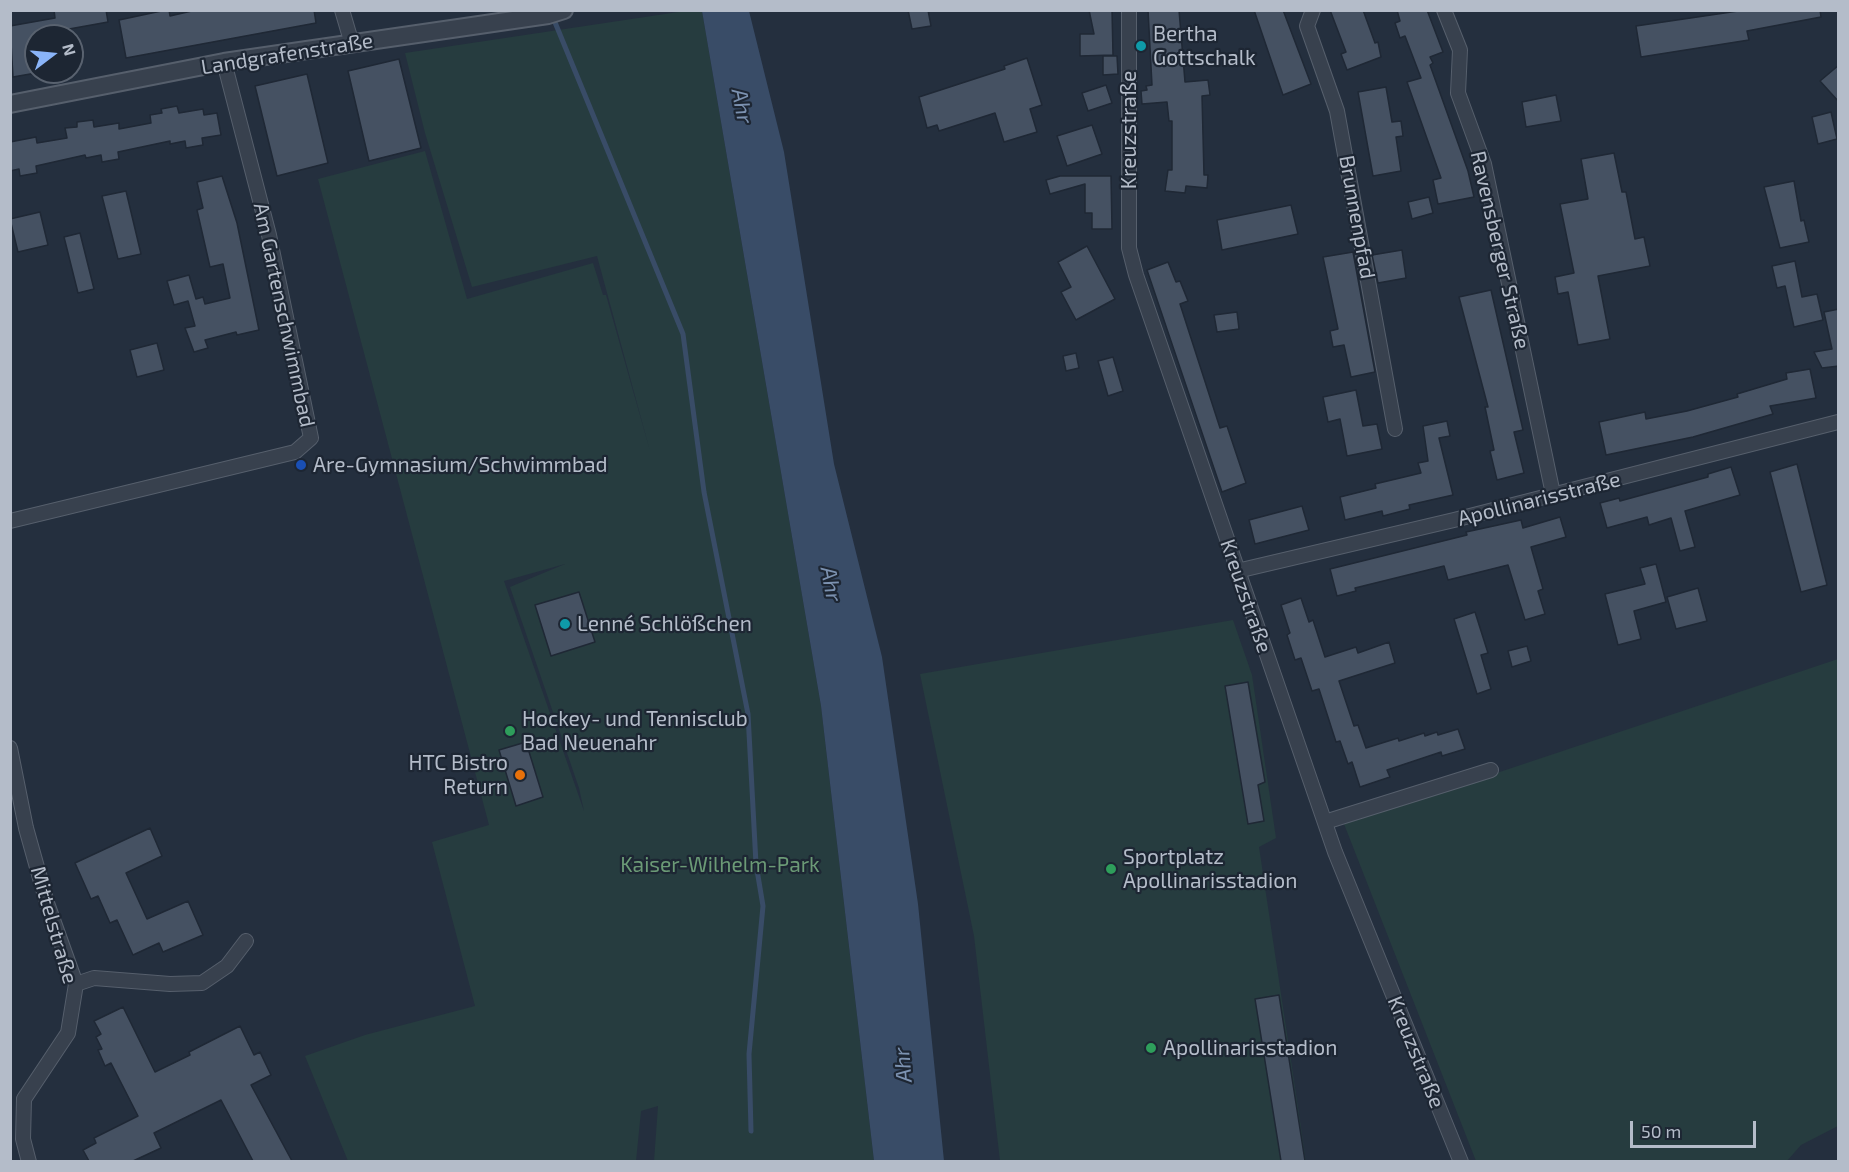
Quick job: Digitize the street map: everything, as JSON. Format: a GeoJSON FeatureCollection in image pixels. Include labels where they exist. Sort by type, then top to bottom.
{"type":"FeatureCollection","features":[{"type":"Feature","properties":{"kind":"street"},"geometry":{"type":"LineString","coordinates":[[342,10],[352,44]]}},
{"type":"Feature","properties":{"kind":"street","name":"Kreuzstraße"},"geometry":{"type":"LineString","coordinates":[[1130,10],[1129,248],[1136,275],[1325,822],[1404,1025],[1461,1161]]}},
{"type":"Feature","properties":{"kind":"street","name":"Brunnenpfad"},"geometry":{"type":"LineString","coordinates":[[1313,10],[1307,26],[1338,111],[1395,429]]}},
{"type":"Feature","properties":{"kind":"street","name":"Ravensberger Straße"},"geometry":{"type":"LineString","coordinates":[[1444,10],[1460,50],[1458,93],[1484,164],[1553,494]]}},
{"type":"Feature","properties":{"kind":"street","name":"Landgrafenstraße"},"geometry":{"type":"LineString","coordinates":[[10,104],[224,62],[352,44],[505,15],[556,13]]}},
{"type":"Feature","properties":{"kind":"street","name":"Am Gartenschwimmbad"},"geometry":{"type":"LineString","coordinates":[[10,521],[295,452],[310,438],[269,235],[224,62]]}},
{"type":"Feature","properties":{"kind":"street","name":"Apollinarisstraße"},"geometry":{"type":"LineString","coordinates":[[1238,571],[1839,422]]}},
{"type":"Feature","properties":{"kind":"street","name":"Mittelstraße"},"geometry":{"type":"LineString","coordinates":[[10,748],[26,828],[47,903],[76,984],[68,1033],[24,1099],[23,1140],[29,1161]]}},
{"type":"Feature","properties":{"kind":"street"},"geometry":{"type":"LineString","coordinates":[[1325,822],[1491,770]]}},
{"type":"Feature","properties":{"kind":"street"},"geometry":{"type":"LineString","coordinates":[[76,984],[94,978],[170,984],[202,982],[227,966],[246,941]]}},
{"type":"Feature","properties":{"kind":"green space","name":"Kaiser-Wilhelm-Park"},"geometry":{"type":"Polygon","coordinates":[[[685,11],[702,11],[821,706],[874,1161],[654,1161],[658,1106],[641,1111],[636,1161],[348,1161],[305,1056],[365,1035],[475,1006],[432,842],[489,825],[318,179],[425,151],[467,299],[593,263],[603,295],[606,295],[650,451],[597,256],[472,287],[425,133],[405,53],[685,11]],[[565,564],[504,581],[584,811],[579,788],[510,587],[565,564]]]}},
{"type":"Feature","properties":{"kind":"green space","name":"Sportplatz Apollinarisstadion"},"geometry":{"type":"Polygon","coordinates":[[[1233,620],[1252,675],[1276,838],[1259,847],[1306,1161],[1000,1161],[974,936],[920,674],[1233,620]]]}},
{"type":"Feature","properties":{"kind":"green space"},"geometry":{"type":"Polygon","coordinates":[[[1838,659],[1838,1126],[1801,1145],[1787,1161],[1476,1161],[1344,824],[1838,659]]]}},
{"type":"Feature","properties":{"kind":"water","name":"Ahr"},"geometry":{"type":"Polygon","coordinates":[[[702,11],[749,11],[784,152],[834,464],[882,657],[918,904],[944,1161],[874,1161],[821,706],[702,11]]]}},
{"type":"Feature","properties":{"kind":"building"},"geometry":{"type":"Polygon","coordinates":[[[54,10],[106,10],[108,22],[84,26],[84,24],[24,24],[24,75],[13,77],[10,26],[55,18],[54,10]]]}},
{"type":"Feature","properties":{"kind":"building"},"geometry":{"type":"Polygon","coordinates":[[[169,10],[170,16],[196,10],[314,10],[316,23],[126,58],[119,20],[169,10]]]}},
{"type":"Feature","properties":{"kind":"building"},"geometry":{"type":"Polygon","coordinates":[[[908,10],[928,10],[931,26],[912,29],[908,10]]]}},
{"type":"Feature","properties":{"kind":"building"},"geometry":{"type":"Polygon","coordinates":[[[1089,10],[1112,10],[1113,55],[1080,56],[1080,34],[1094,34],[1089,10]]]}},
{"type":"Feature","properties":{"kind":"building"},"geometry":{"type":"Polygon","coordinates":[[[1148,10],[1179,10],[1185,82],[1208,80],[1210,95],[1202,96],[1204,175],[1208,175],[1207,188],[1186,186],[1185,193],[1165,191],[1168,170],[1172,170],[1172,121],[1169,121],[1167,102],[1142,104],[1141,91],[1147,90],[1146,86],[1152,85],[1148,10]]]}},
{"type":"Feature","properties":{"kind":"building"},"geometry":{"type":"Polygon","coordinates":[[[1254,10],[1283,10],[1311,84],[1283,95],[1254,10]]]}},
{"type":"Feature","properties":{"kind":"building"},"geometry":{"type":"Polygon","coordinates":[[[1330,10],[1363,10],[1375,43],[1378,42],[1381,57],[1347,70],[1341,54],[1346,52],[1330,10]]]}},
{"type":"Feature","properties":{"kind":"building"},"geometry":{"type":"Polygon","coordinates":[[[1397,10],[1427,10],[1443,52],[1430,57],[1433,63],[1430,65],[1468,171],[1474,197],[1438,204],[1433,180],[1441,178],[1407,82],[1421,78],[1405,36],[1400,38],[1395,23],[1400,21],[1397,10]]]}},
{"type":"Feature","properties":{"kind":"building"},"geometry":{"type":"Polygon","coordinates":[[[1745,10],[1820,10],[1821,17],[1747,31],[1749,40],[1641,57],[1636,26],[1745,10]]]}},
{"type":"Feature","properties":{"kind":"building"},"geometry":{"type":"Polygon","coordinates":[[[1103,56],[1117,56],[1118,74],[1103,75],[1103,56]]]}},
{"type":"Feature","properties":{"kind":"building"},"geometry":{"type":"Polygon","coordinates":[[[1027,58],[1042,105],[1030,109],[1037,132],[1004,142],[995,113],[939,131],[937,125],[927,128],[919,97],[1005,69],[1004,66],[1027,58]]]}},
{"type":"Feature","properties":{"kind":"building"},"geometry":{"type":"Polygon","coordinates":[[[399,59],[421,148],[369,161],[348,71],[399,59]]]}},
{"type":"Feature","properties":{"kind":"building"},"geometry":{"type":"Polygon","coordinates":[[[1839,65],[1839,102],[1820,81],[1839,65]]]}},
{"type":"Feature","properties":{"kind":"building"},"geometry":{"type":"Polygon","coordinates":[[[307,74],[328,163],[277,176],[255,86],[307,74]]]}},
{"type":"Feature","properties":{"kind":"building"},"geometry":{"type":"Polygon","coordinates":[[[1106,85],[1112,103],[1088,111],[1082,93],[1106,85]]]}},
{"type":"Feature","properties":{"kind":"building"},"geometry":{"type":"Polygon","coordinates":[[[1386,87],[1392,122],[1401,121],[1403,136],[1396,137],[1401,171],[1373,176],[1358,92],[1386,87]]]}},
{"type":"Feature","properties":{"kind":"building"},"geometry":{"type":"Polygon","coordinates":[[[1556,95],[1561,121],[1526,127],[1522,102],[1556,95]]]}},
{"type":"Feature","properties":{"kind":"building"},"geometry":{"type":"Polygon","coordinates":[[[177,106],[179,113],[203,109],[204,115],[217,113],[221,135],[202,138],[203,145],[186,148],[185,141],[170,144],[170,141],[118,152],[119,159],[102,162],[101,155],[86,158],[85,155],[36,166],[37,173],[20,176],[19,169],[10,171],[10,142],[36,137],[37,143],[67,138],[65,128],[77,127],[77,122],[93,120],[94,127],[119,123],[119,129],[151,123],[150,115],[162,113],[161,109],[177,106]]]}},
{"type":"Feature","properties":{"kind":"building"},"geometry":{"type":"Polygon","coordinates":[[[1831,112],[1837,139],[1818,144],[1812,117],[1831,112]]]}},
{"type":"Feature","properties":{"kind":"building"},"geometry":{"type":"Polygon","coordinates":[[[1092,125],[1102,154],[1067,166],[1057,136],[1092,125]]]}},
{"type":"Feature","properties":{"kind":"building"},"geometry":{"type":"Polygon","coordinates":[[[1614,153],[1622,192],[1626,192],[1635,239],[1644,237],[1650,266],[1598,276],[1610,339],[1578,345],[1568,292],[1558,294],[1555,277],[1574,273],[1560,204],[1588,199],[1581,159],[1614,153]]]}},
{"type":"Feature","properties":{"kind":"building"},"geometry":{"type":"Polygon","coordinates":[[[222,176],[237,223],[259,330],[237,335],[236,332],[205,340],[208,348],[194,352],[185,328],[195,326],[188,301],[174,305],[167,281],[189,275],[196,299],[203,297],[205,304],[230,298],[223,264],[210,267],[197,210],[203,208],[197,182],[222,176]]]}},
{"type":"Feature","properties":{"kind":"building"},"geometry":{"type":"Polygon","coordinates":[[[1060,176],[1111,176],[1112,229],[1092,229],[1092,213],[1085,213],[1085,184],[1050,194],[1046,180],[1060,176]]]}},
{"type":"Feature","properties":{"kind":"building"},"geometry":{"type":"Polygon","coordinates":[[[1794,181],[1801,221],[1804,220],[1809,242],[1780,248],[1764,187],[1794,181]]]}},
{"type":"Feature","properties":{"kind":"building"},"geometry":{"type":"Polygon","coordinates":[[[126,191],[141,254],[118,259],[102,196],[126,191]]]}},
{"type":"Feature","properties":{"kind":"building"},"geometry":{"type":"Polygon","coordinates":[[[1429,197],[1433,213],[1412,219],[1408,202],[1429,197]]]}},
{"type":"Feature","properties":{"kind":"building"},"geometry":{"type":"Polygon","coordinates":[[[1291,205],[1298,234],[1222,250],[1217,220],[1291,205]]]}},
{"type":"Feature","properties":{"kind":"building"},"geometry":{"type":"Polygon","coordinates":[[[40,212],[48,245],[18,252],[10,219],[40,212]]]}},
{"type":"Feature","properties":{"kind":"building"},"geometry":{"type":"Polygon","coordinates":[[[80,233],[94,289],[78,293],[64,237],[80,233]]]}},
{"type":"Feature","properties":{"kind":"building"},"geometry":{"type":"Polygon","coordinates":[[[1087,246],[1115,299],[1076,320],[1061,292],[1071,287],[1058,262],[1087,246]]]}},
{"type":"Feature","properties":{"kind":"building"},"geometry":{"type":"Polygon","coordinates":[[[1402,250],[1406,278],[1378,283],[1372,255],[1402,250]]]}},
{"type":"Feature","properties":{"kind":"building"},"geometry":{"type":"Polygon","coordinates":[[[1353,252],[1375,372],[1351,377],[1344,345],[1333,347],[1330,331],[1338,329],[1323,257],[1353,252]]]}},
{"type":"Feature","properties":{"kind":"building"},"geometry":{"type":"Polygon","coordinates":[[[1795,261],[1802,297],[1817,294],[1823,320],[1794,327],[1785,286],[1777,288],[1772,266],[1795,261]]]}},
{"type":"Feature","properties":{"kind":"building"},"geometry":{"type":"Polygon","coordinates":[[[1168,262],[1176,282],[1180,281],[1188,301],[1180,304],[1220,428],[1227,426],[1246,483],[1222,492],[1147,270],[1168,262]]]}},
{"type":"Feature","properties":{"kind":"building"},"geometry":{"type":"Polygon","coordinates":[[[1491,290],[1523,430],[1514,432],[1524,473],[1497,480],[1490,451],[1494,450],[1485,407],[1488,407],[1459,297],[1491,290]]]}},
{"type":"Feature","properties":{"kind":"building"},"geometry":{"type":"Polygon","coordinates":[[[1839,309],[1839,366],[1822,368],[1814,352],[1832,349],[1824,312],[1839,309]]]}},
{"type":"Feature","properties":{"kind":"building"},"geometry":{"type":"Polygon","coordinates":[[[1237,312],[1239,329],[1217,332],[1214,315],[1237,312]]]}},
{"type":"Feature","properties":{"kind":"building"},"geometry":{"type":"Polygon","coordinates":[[[157,343],[164,370],[137,377],[130,350],[157,343]]]}},
{"type":"Feature","properties":{"kind":"building"},"geometry":{"type":"Polygon","coordinates":[[[1076,353],[1079,368],[1066,371],[1063,356],[1076,353]]]}},
{"type":"Feature","properties":{"kind":"building"},"geometry":{"type":"Polygon","coordinates":[[[1113,357],[1123,391],[1108,396],[1098,361],[1113,357]]]}},
{"type":"Feature","properties":{"kind":"building"},"geometry":{"type":"Polygon","coordinates":[[[1810,369],[1816,398],[1770,406],[1773,414],[1693,437],[1606,455],[1599,422],[1645,412],[1646,419],[1687,411],[1738,397],[1737,394],[1787,379],[1786,373],[1810,369]]]}},
{"type":"Feature","properties":{"kind":"building"},"geometry":{"type":"Polygon","coordinates":[[[1356,390],[1363,426],[1377,424],[1382,449],[1347,456],[1340,419],[1328,422],[1323,397],[1356,390]]]}},
{"type":"Feature","properties":{"kind":"building"},"geometry":{"type":"Polygon","coordinates":[[[1447,421],[1450,436],[1439,438],[1453,495],[1409,505],[1410,509],[1383,516],[1382,511],[1345,520],[1340,497],[1376,488],[1375,484],[1421,473],[1418,463],[1428,461],[1423,426],[1447,421]]]}},
{"type":"Feature","properties":{"kind":"building"},"geometry":{"type":"Polygon","coordinates":[[[1797,464],[1827,585],[1801,592],[1770,472],[1797,464]]]}},
{"type":"Feature","properties":{"kind":"building"},"geometry":{"type":"Polygon","coordinates":[[[1731,467],[1740,495],[1685,511],[1695,547],[1680,551],[1671,518],[1649,525],[1647,517],[1607,528],[1600,503],[1619,498],[1620,501],[1708,477],[1708,474],[1731,467]]]}},
{"type":"Feature","properties":{"kind":"building"},"geometry":{"type":"Polygon","coordinates":[[[1302,506],[1309,530],[1255,544],[1249,520],[1302,506]]]}},
{"type":"Feature","properties":{"kind":"building"},"geometry":{"type":"Polygon","coordinates":[[[1560,517],[1566,537],[1531,547],[1543,589],[1538,591],[1545,614],[1525,620],[1508,565],[1448,580],[1444,566],[1355,588],[1356,591],[1337,596],[1330,569],[1467,535],[1466,532],[1521,520],[1523,528],[1560,517]]]}},
{"type":"Feature","properties":{"kind":"building"},"geometry":{"type":"Polygon","coordinates":[[[1656,564],[1666,602],[1634,611],[1641,639],[1618,645],[1605,594],[1645,584],[1640,568],[1656,564]]]}},
{"type":"Feature","properties":{"kind":"building"},"geometry":{"type":"Polygon","coordinates":[[[1698,588],[1707,621],[1676,629],[1667,597],[1698,588]]]}},
{"type":"Feature","properties":{"kind":"building","name":"Lenné Schlößchen"},"geometry":{"type":"Polygon","coordinates":[[[579,592],[595,642],[551,656],[535,605],[579,592]]]}},
{"type":"Feature","properties":{"kind":"building"},"geometry":{"type":"Polygon","coordinates":[[[1301,598],[1309,622],[1313,620],[1325,657],[1356,647],[1358,653],[1389,642],[1395,663],[1339,681],[1354,726],[1358,725],[1366,748],[1398,738],[1399,741],[1424,733],[1425,736],[1437,732],[1438,735],[1458,729],[1465,749],[1442,756],[1441,752],[1387,770],[1390,777],[1360,787],[1352,762],[1348,764],[1340,741],[1336,742],[1319,689],[1312,691],[1301,658],[1295,660],[1287,635],[1290,633],[1281,605],[1301,598]]]}},
{"type":"Feature","properties":{"kind":"building"},"geometry":{"type":"Polygon","coordinates":[[[1475,612],[1488,653],[1481,655],[1491,689],[1477,694],[1454,619],[1475,612]]]}},
{"type":"Feature","properties":{"kind":"building"},"geometry":{"type":"Polygon","coordinates":[[[1527,646],[1531,661],[1512,667],[1508,651],[1527,646]]]}},
{"type":"Feature","properties":{"kind":"building"},"geometry":{"type":"Polygon","coordinates":[[[1248,682],[1265,782],[1258,785],[1264,821],[1248,824],[1225,686],[1248,682]]]}},
{"type":"Feature","properties":{"kind":"building"},"geometry":{"type":"Polygon","coordinates":[[[526,742],[543,797],[516,806],[499,750],[526,742]]]}},
{"type":"Feature","properties":{"kind":"building"},"geometry":{"type":"Polygon","coordinates":[[[150,828],[162,856],[126,873],[147,919],[188,901],[203,935],[163,952],[159,943],[133,955],[117,920],[110,923],[98,896],[91,899],[75,863],[150,828]]]}},
{"type":"Feature","properties":{"kind":"building"},"geometry":{"type":"Polygon","coordinates":[[[1279,995],[1305,1161],[1281,1161],[1255,999],[1279,995]]]}},
{"type":"Feature","properties":{"kind":"building"},"geometry":{"type":"Polygon","coordinates":[[[123,1007],[155,1072],[240,1026],[254,1055],[260,1052],[271,1075],[251,1085],[292,1161],[253,1161],[221,1100],[154,1133],[161,1148],[133,1161],[89,1161],[83,1150],[96,1143],[94,1138],[138,1116],[111,1063],[105,1066],[98,1050],[102,1049],[96,1037],[101,1034],[94,1021],[123,1007]]]}},
{"type":"Feature","properties":{"kind":"waterway"},"geometry":{"type":"LineString","coordinates":[[552,15],[683,334],[704,492],[748,714],[756,864],[763,906],[749,1054],[751,1131]]}},
{"type":"Feature","properties":{"kind":"place","name":"Bertha Gottschalk"},"geometry":{"type":"Point","coordinates":[1141,46]}},
{"type":"Feature","properties":{"kind":"place","name":"Are-Gymnasium/Schwimmbad"},"geometry":{"type":"Point","coordinates":[301,465]}},
{"type":"Feature","properties":{"kind":"place","name":"Lenné Schlößchen"},"geometry":{"type":"Point","coordinates":[565,624]}},
{"type":"Feature","properties":{"kind":"place","name":"Hockey- und Tennisclub Bad Neuenahr"},"geometry":{"type":"Point","coordinates":[510,731]}},
{"type":"Feature","properties":{"kind":"place","name":"HTC Bistro Return"},"geometry":{"type":"Point","coordinates":[520,775]}},
{"type":"Feature","properties":{"kind":"place","name":"Sportplatz Apollinarisstadion"},"geometry":{"type":"Point","coordinates":[1111,869]}},
{"type":"Feature","properties":{"kind":"place","name":"Apollinarisstadion"},"geometry":{"type":"Point","coordinates":[1151,1048]}}]}
